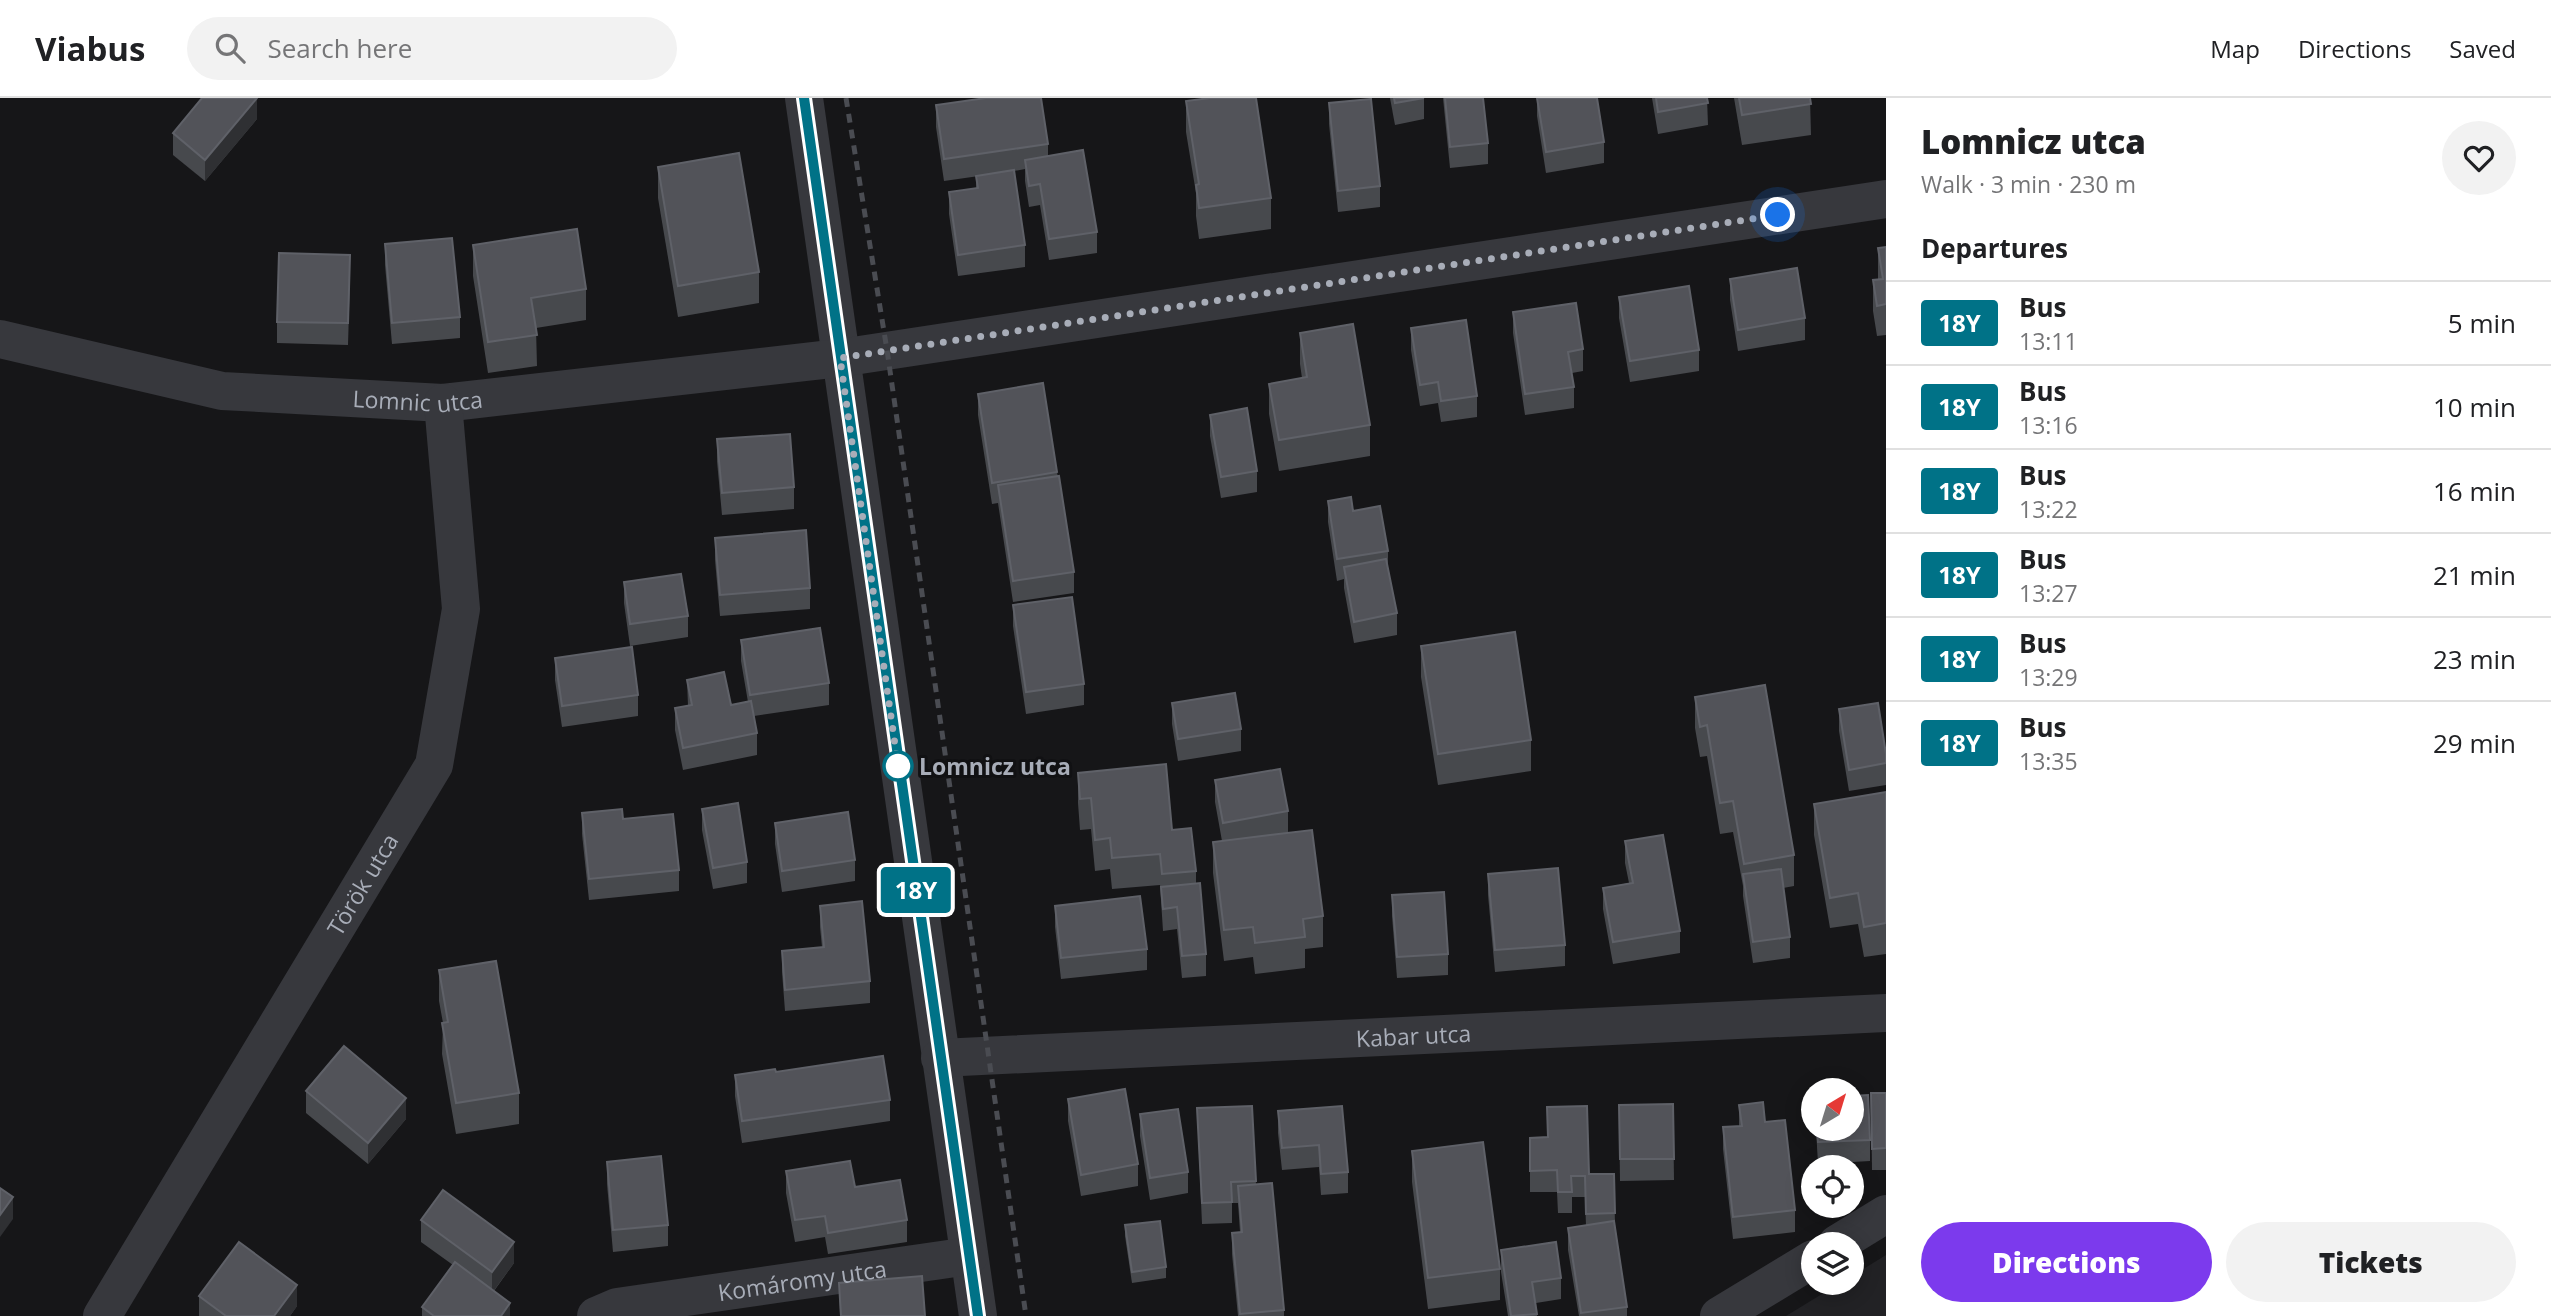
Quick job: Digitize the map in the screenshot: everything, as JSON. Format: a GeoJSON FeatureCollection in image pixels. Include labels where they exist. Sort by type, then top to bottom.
{"type":"FeatureCollection","features":[{"type":"Feature","properties":{"kind":"street"},"geometry":{"type":"LineString","coordinates":[[804,98],[978,1316]]}},
{"type":"Feature","properties":{"kind":"street","name":"Lomnic utca"},"geometry":{"type":"LineString","coordinates":[[0,339],[222,391],[443,404],[840,358],[1886,199]]}},
{"type":"Feature","properties":{"kind":"street","name":"Török utca"},"geometry":{"type":"LineString","coordinates":[[102,1316],[434,765],[461,609],[443,404]]}},
{"type":"Feature","properties":{"kind":"street","name":"Kabar utca"},"geometry":{"type":"LineString","coordinates":[[940,1058],[1886,1013]]}},
{"type":"Feature","properties":{"kind":"street"},"geometry":{"type":"LineString","coordinates":[[1857,1232],[1886,1214]]}},
{"type":"Feature","properties":{"kind":"street","name":"Komáromy utca"},"geometry":{"type":"LineString","coordinates":[[596,1316],[617,1307],[969,1256]]}},
{"type":"Feature","properties":{"kind":"street"},"geometry":{"type":"LineString","coordinates":[[1719,1316],[1801,1266]]}},
{"type":"Feature","properties":{"kind":"shaded area"},"geometry":{"type":"Polygon","coordinates":[[[1886,1255],[1886,1316],[1786,1316],[1820,1295],[1864,1295],[1864,1269],[1886,1255]]]}},
{"type":"Feature","properties":{"kind":"building"},"geometry":{"type":"Polygon","coordinates":[[[202,98],[257,98],[205,160],[173,133],[202,98]]]}},
{"type":"Feature","properties":{"kind":"building"},"geometry":{"type":"Polygon","coordinates":[[[986,98],[1041,98],[1048,144],[944,159],[936,105],[986,98]]]}},
{"type":"Feature","properties":{"kind":"building"},"geometry":{"type":"Polygon","coordinates":[[[1256,98],[1271,198],[1199,208],[1196,185],[1199,184],[1186,101],[1256,98]]]}},
{"type":"Feature","properties":{"kind":"building"},"geometry":{"type":"Polygon","coordinates":[[[1394,98],[1424,98],[1395,103],[1394,98]]]}},
{"type":"Feature","properties":{"kind":"building"},"geometry":{"type":"Polygon","coordinates":[[[1445,98],[1483,98],[1488,143],[1450,147],[1445,98]]]}},
{"type":"Feature","properties":{"kind":"building"},"geometry":{"type":"Polygon","coordinates":[[[1537,98],[1597,98],[1604,142],[1546,152],[1537,98]]]}},
{"type":"Feature","properties":{"kind":"building"},"geometry":{"type":"Polygon","coordinates":[[[1656,98],[1707,98],[1708,103],[1658,112],[1656,98]]]}},
{"type":"Feature","properties":{"kind":"building"},"geometry":{"type":"Polygon","coordinates":[[[1739,98],[1810,98],[1811,104],[1742,115],[1739,98]]]}},
{"type":"Feature","properties":{"kind":"building"},"geometry":{"type":"Polygon","coordinates":[[[1371,99],[1380,186],[1338,191],[1329,103],[1371,99]]]}},
{"type":"Feature","properties":{"kind":"building"},"geometry":{"type":"Polygon","coordinates":[[[1083,150],[1097,232],[1049,239],[1040,184],[1029,186],[1025,160],[1083,150]]]}},
{"type":"Feature","properties":{"kind":"building"},"geometry":{"type":"Polygon","coordinates":[[[739,153],[759,272],[678,286],[658,167],[739,153]]]}},
{"type":"Feature","properties":{"kind":"building"},"geometry":{"type":"Polygon","coordinates":[[[1014,170],[1025,245],[958,255],[949,192],[978,188],[976,176],[1014,170]]]}},
{"type":"Feature","properties":{"kind":"building"},"geometry":{"type":"Polygon","coordinates":[[[577,229],[586,289],[531,298],[537,335],[488,342],[473,245],[577,229]]]}},
{"type":"Feature","properties":{"kind":"building"},"geometry":{"type":"Polygon","coordinates":[[[452,238],[460,317],[392,323],[385,244],[452,238]]]}},
{"type":"Feature","properties":{"kind":"building"},"geometry":{"type":"Polygon","coordinates":[[[1886,247],[1886,304],[1877,306],[1873,280],[1883,279],[1878,248],[1886,247]]]}},
{"type":"Feature","properties":{"kind":"building"},"geometry":{"type":"Polygon","coordinates":[[[279,253],[350,255],[348,323],[277,322],[279,253]]]}},
{"type":"Feature","properties":{"kind":"building"},"geometry":{"type":"Polygon","coordinates":[[[1797,268],[1805,318],[1738,330],[1730,279],[1797,268]]]}},
{"type":"Feature","properties":{"kind":"building"},"geometry":{"type":"Polygon","coordinates":[[[1689,286],[1699,350],[1630,361],[1619,297],[1689,286]]]}},
{"type":"Feature","properties":{"kind":"building"},"geometry":{"type":"Polygon","coordinates":[[[1576,303],[1583,349],[1568,352],[1574,387],[1525,394],[1513,312],[1576,303]]]}},
{"type":"Feature","properties":{"kind":"building"},"geometry":{"type":"Polygon","coordinates":[[[1466,320],[1477,396],[1441,401],[1438,382],[1420,385],[1411,328],[1466,320]]]}},
{"type":"Feature","properties":{"kind":"building"},"geometry":{"type":"Polygon","coordinates":[[[1353,324],[1370,425],[1279,440],[1269,384],[1307,377],[1300,333],[1353,324]]]}},
{"type":"Feature","properties":{"kind":"building"},"geometry":{"type":"Polygon","coordinates":[[[1043,383],[1057,472],[992,483],[978,394],[1043,383]]]}},
{"type":"Feature","properties":{"kind":"building"},"geometry":{"type":"Polygon","coordinates":[[[1247,408],[1257,471],[1221,477],[1210,415],[1247,408]]]}},
{"type":"Feature","properties":{"kind":"building"},"geometry":{"type":"Polygon","coordinates":[[[790,434],[794,487],[722,493],[717,439],[790,434]]]}},
{"type":"Feature","properties":{"kind":"building"},"geometry":{"type":"Polygon","coordinates":[[[1059,476],[1074,572],[1013,581],[998,485],[1059,476]]]}},
{"type":"Feature","properties":{"kind":"building"},"geometry":{"type":"Polygon","coordinates":[[[1351,497],[1353,511],[1380,506],[1388,551],[1337,559],[1328,501],[1351,497]]]}},
{"type":"Feature","properties":{"kind":"building"},"geometry":{"type":"Polygon","coordinates":[[[806,530],[810,588],[720,595],[715,538],[806,530]]]}},
{"type":"Feature","properties":{"kind":"building"},"geometry":{"type":"Polygon","coordinates":[[[1386,559],[1397,613],[1354,622],[1344,567],[1386,559]]]}},
{"type":"Feature","properties":{"kind":"building"},"geometry":{"type":"Polygon","coordinates":[[[681,574],[688,616],[630,624],[624,582],[681,574]]]}},
{"type":"Feature","properties":{"kind":"building"},"geometry":{"type":"Polygon","coordinates":[[[1072,597],[1084,684],[1026,692],[1013,605],[1072,597]]]}},
{"type":"Feature","properties":{"kind":"building"},"geometry":{"type":"Polygon","coordinates":[[[820,628],[829,683],[750,695],[741,640],[820,628]]]}},
{"type":"Feature","properties":{"kind":"building"},"geometry":{"type":"Polygon","coordinates":[[[1515,632],[1531,740],[1438,754],[1421,646],[1515,632]]]}},
{"type":"Feature","properties":{"kind":"building"},"geometry":{"type":"Polygon","coordinates":[[[632,647],[638,695],[562,706],[555,658],[632,647]]]}},
{"type":"Feature","properties":{"kind":"building"},"geometry":{"type":"Polygon","coordinates":[[[724,672],[731,705],[751,701],[757,733],[683,748],[675,708],[692,705],[687,680],[724,672]]]}},
{"type":"Feature","properties":{"kind":"building"},"geometry":{"type":"Polygon","coordinates":[[[1765,685],[1794,855],[1744,864],[1733,801],[1720,803],[1707,725],[1700,727],[1695,697],[1765,685]]]}},
{"type":"Feature","properties":{"kind":"building"},"geometry":{"type":"Polygon","coordinates":[[[1235,693],[1241,729],[1178,739],[1172,703],[1235,693]]]}},
{"type":"Feature","properties":{"kind":"building"},"geometry":{"type":"Polygon","coordinates":[[[1878,703],[1886,763],[1849,770],[1839,709],[1878,703]]]}},
{"type":"Feature","properties":{"kind":"building"},"geometry":{"type":"Polygon","coordinates":[[[1166,764],[1172,830],[1191,828],[1196,871],[1162,874],[1160,854],[1112,858],[1110,838],[1095,840],[1091,798],[1080,799],[1078,773],[1166,764]]]}},
{"type":"Feature","properties":{"kind":"building"},"geometry":{"type":"Polygon","coordinates":[[[1280,769],[1288,811],[1223,823],[1215,780],[1280,769]]]}},
{"type":"Feature","properties":{"kind":"building"},"geometry":{"type":"Polygon","coordinates":[[[1886,792],[1886,923],[1864,927],[1858,893],[1830,898],[1814,804],[1886,792]]]}},
{"type":"Feature","properties":{"kind":"building"},"geometry":{"type":"Polygon","coordinates":[[[738,803],[747,862],[713,868],[702,809],[738,803]]]}},
{"type":"Feature","properties":{"kind":"building"},"geometry":{"type":"Polygon","coordinates":[[[622,809],[623,819],[673,814],[679,870],[589,879],[582,813],[622,809]]]}},
{"type":"Feature","properties":{"kind":"building"},"geometry":{"type":"Polygon","coordinates":[[[848,812],[855,860],[782,871],[775,823],[848,812]]]}},
{"type":"Feature","properties":{"kind":"building"},"geometry":{"type":"Polygon","coordinates":[[[1312,830],[1323,916],[1303,919],[1305,937],[1255,943],[1253,927],[1224,930],[1213,842],[1312,830]]]}},
{"type":"Feature","properties":{"kind":"building"},"geometry":{"type":"Polygon","coordinates":[[[1663,835],[1680,931],[1613,942],[1603,888],[1633,883],[1625,841],[1663,835]]]}},
{"type":"Feature","properties":{"kind":"building"},"geometry":{"type":"Polygon","coordinates":[[[1558,868],[1565,945],[1495,950],[1488,874],[1558,868]]]}},
{"type":"Feature","properties":{"kind":"building"},"geometry":{"type":"Polygon","coordinates":[[[1781,869],[1790,937],[1753,942],[1743,874],[1781,869]]]}},
{"type":"Feature","properties":{"kind":"building"},"geometry":{"type":"Polygon","coordinates":[[[1200,883],[1206,954],[1182,956],[1177,907],[1163,909],[1161,887],[1200,883]]]}},
{"type":"Feature","properties":{"kind":"building"},"geometry":{"type":"Polygon","coordinates":[[[1444,892],[1448,954],[1397,957],[1392,895],[1444,892]]]}},
{"type":"Feature","properties":{"kind":"building"},"geometry":{"type":"Polygon","coordinates":[[[1140,896],[1147,949],[1061,958],[1055,906],[1140,896]]]}},
{"type":"Feature","properties":{"kind":"building"},"geometry":{"type":"Polygon","coordinates":[[[862,901],[870,981],[785,990],[782,951],[824,947],[820,906],[862,901]]]}},
{"type":"Feature","properties":{"kind":"building"},"geometry":{"type":"Polygon","coordinates":[[[496,961],[519,1093],[456,1103],[442,1023],[448,1022],[439,970],[496,961]]]}},
{"type":"Feature","properties":{"kind":"building"},"geometry":{"type":"Polygon","coordinates":[[[344,1046],[406,1098],[368,1143],[306,1091],[344,1046]]]}},
{"type":"Feature","properties":{"kind":"building"},"geometry":{"type":"Polygon","coordinates":[[[883,1056],[890,1100],[742,1121],[735,1075],[775,1069],[776,1072],[883,1056]]]}},
{"type":"Feature","properties":{"kind":"building"},"geometry":{"type":"Polygon","coordinates":[[[1125,1089],[1138,1164],[1081,1175],[1068,1099],[1125,1089]]]}},
{"type":"Feature","properties":{"kind":"building"},"geometry":{"type":"Polygon","coordinates":[[[1871,1093],[1886,1093],[1886,1148],[1872,1149],[1871,1093]]]}},
{"type":"Feature","properties":{"kind":"building"},"geometry":{"type":"Polygon","coordinates":[[[1864,1095],[1868,1095],[1870,1140],[1864,1140],[1864,1095]]]}},
{"type":"Feature","properties":{"kind":"building"},"geometry":{"type":"Polygon","coordinates":[[[1763,1102],[1765,1122],[1785,1120],[1795,1210],[1733,1217],[1723,1127],[1742,1126],[1739,1105],[1763,1102]]]}},
{"type":"Feature","properties":{"kind":"building"},"geometry":{"type":"Polygon","coordinates":[[[1673,1104],[1674,1159],[1620,1159],[1619,1105],[1673,1104]]]}},
{"type":"Feature","properties":{"kind":"building"},"geometry":{"type":"Polygon","coordinates":[[[1252,1106],[1256,1181],[1231,1182],[1232,1202],[1202,1203],[1197,1108],[1252,1106]]]}},
{"type":"Feature","properties":{"kind":"building"},"geometry":{"type":"Polygon","coordinates":[[[1342,1106],[1348,1172],[1321,1174],[1319,1145],[1282,1148],[1278,1111],[1342,1106]]]}},
{"type":"Feature","properties":{"kind":"building"},"geometry":{"type":"Polygon","coordinates":[[[1587,1106],[1589,1174],[1614,1174],[1615,1213],[1586,1214],[1585,1176],[1571,1176],[1572,1192],[1558,1192],[1557,1170],[1530,1171],[1530,1138],[1548,1137],[1547,1107],[1587,1106]]]}},
{"type":"Feature","properties":{"kind":"building"},"geometry":{"type":"Polygon","coordinates":[[[1178,1109],[1188,1172],[1150,1178],[1140,1114],[1178,1109]]]}},
{"type":"Feature","properties":{"kind":"building"},"geometry":{"type":"Polygon","coordinates":[[[1483,1142],[1500,1269],[1428,1278],[1412,1151],[1483,1142]]]}},
{"type":"Feature","properties":{"kind":"building"},"geometry":{"type":"Polygon","coordinates":[[[661,1156],[668,1225],[613,1230],[607,1162],[661,1156]]]}},
{"type":"Feature","properties":{"kind":"building"},"geometry":{"type":"Polygon","coordinates":[[[850,1161],[855,1187],[900,1180],[907,1220],[828,1233],[825,1216],[795,1220],[786,1171],[850,1161]]]}},
{"type":"Feature","properties":{"kind":"building"},"geometry":{"type":"Polygon","coordinates":[[[1272,1183],[1284,1310],[1240,1314],[1232,1233],[1242,1232],[1238,1186],[1272,1183]]]}},
{"type":"Feature","properties":{"kind":"building"},"geometry":{"type":"Polygon","coordinates":[[[0,1188],[13,1197],[0,1215],[0,1188]]]}},
{"type":"Feature","properties":{"kind":"building"},"geometry":{"type":"Polygon","coordinates":[[[443,1190],[514,1242],[492,1272],[421,1220],[443,1190]]]}},
{"type":"Feature","properties":{"kind":"building"},"geometry":{"type":"Polygon","coordinates":[[[1160,1221],[1166,1267],[1132,1272],[1125,1225],[1160,1221]]]}},
{"type":"Feature","properties":{"kind":"building"},"geometry":{"type":"Polygon","coordinates":[[[1614,1221],[1627,1307],[1581,1313],[1568,1228],[1614,1221]]]}},
{"type":"Feature","properties":{"kind":"building"},"geometry":{"type":"Polygon","coordinates":[[[239,1242],[297,1285],[274,1316],[226,1316],[199,1296],[239,1242]]]}},
{"type":"Feature","properties":{"kind":"building"},"geometry":{"type":"Polygon","coordinates":[[[1556,1242],[1561,1278],[1532,1282],[1537,1314],[1511,1316],[1501,1250],[1556,1242]]]}},
{"type":"Feature","properties":{"kind":"building"},"geometry":{"type":"Polygon","coordinates":[[[455,1262],[510,1303],[501,1316],[434,1316],[422,1307],[455,1262]]]}},
{"type":"Feature","properties":{"kind":"building"},"geometry":{"type":"Polygon","coordinates":[[[922,1276],[925,1316],[841,1316],[839,1283],[922,1276]]]}},
{"type":"Feature","properties":{"kind":"railway"},"geometry":{"type":"LineString","coordinates":[[846,98],[887,350],[1026,1316]]}},
{"type":"Feature","properties":{"kind":"bus line","name":"18Y"},"geometry":{"type":"LineString","coordinates":[[804,98],[978,1316]]}},
{"type":"Feature","properties":{"kind":"place","name":"Lomnicz utca"},"geometry":{"type":"Point","coordinates":[898,766]}},
{"type":"Feature","properties":{"kind":"route"},"geometry":{"type":"LineString","coordinates":[[898,766],[840,358],[1778,215]]}}]}
